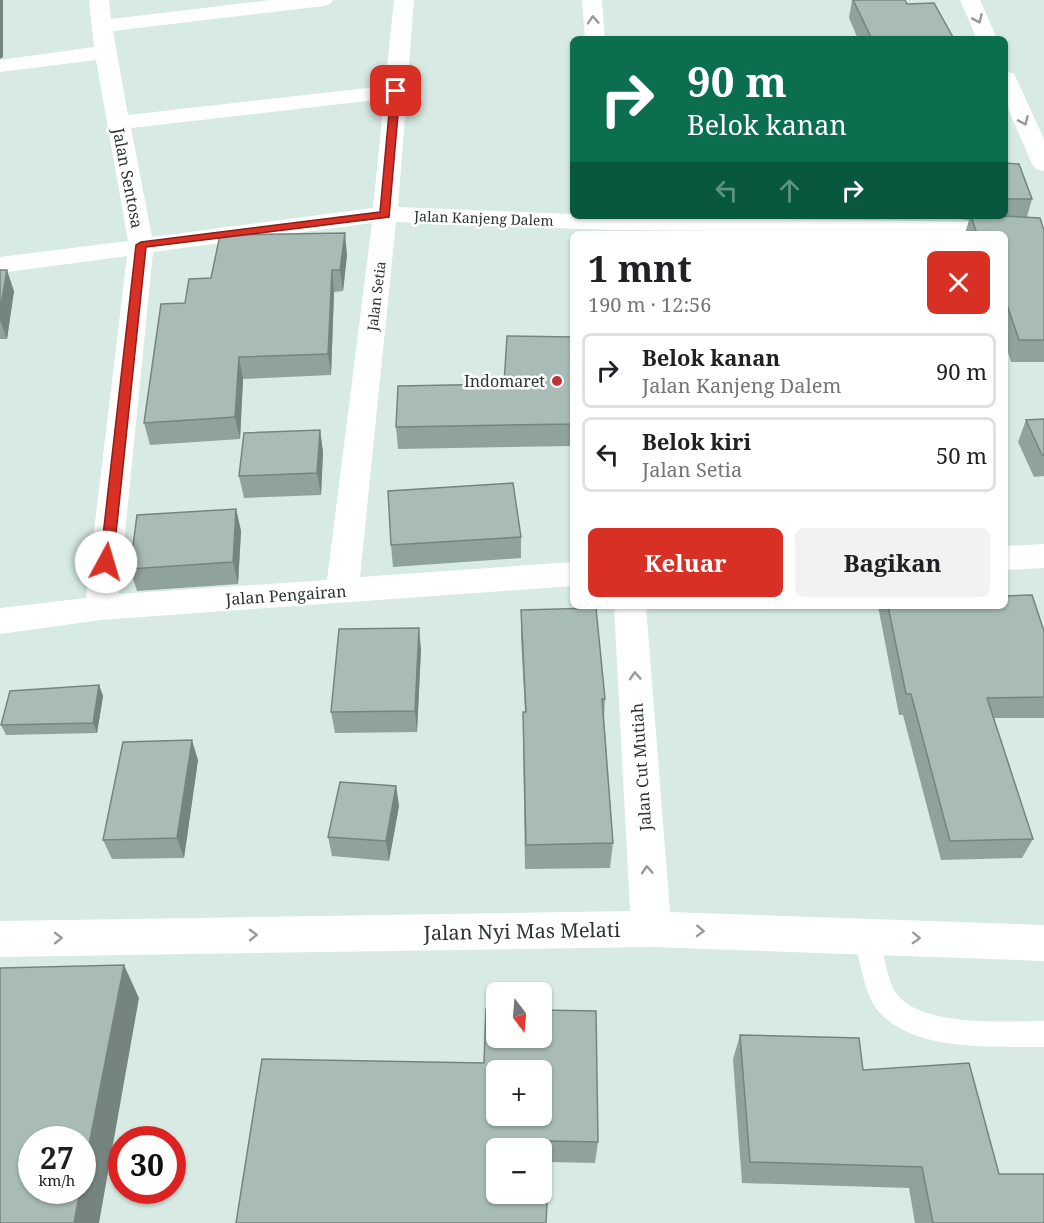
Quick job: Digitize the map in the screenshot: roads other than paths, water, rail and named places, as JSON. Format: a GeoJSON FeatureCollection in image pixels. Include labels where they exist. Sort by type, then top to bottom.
{"type":"FeatureCollection","features":[{"type":"Feature","properties":{"kind":"street","name":"Jalan Sentosa"},"geometry":{"type":"LineString","coordinates":[[99,0],[103,39],[141,245],[101,608]]}},
{"type":"Feature","properties":{"kind":"street"},"geometry":{"type":"LineString","coordinates":[[0,66],[103,39],[323,0]]}},
{"type":"Feature","properties":{"kind":"street","name":"Jalan Setia"},"geometry":{"type":"LineString","coordinates":[[342,591],[385,214],[404,0]]}},
{"type":"Feature","properties":{"kind":"street"},"geometry":{"type":"LineString","coordinates":[[592,0],[595,36]]}},
{"type":"Feature","properties":{"kind":"street"},"geometry":{"type":"LineString","coordinates":[[970,0],[986,36]]}},
{"type":"Feature","properties":{"kind":"street"},"geometry":{"type":"LineString","coordinates":[[1008,85],[1044,164]]}},
{"type":"Feature","properties":{"kind":"street"},"geometry":{"type":"LineString","coordinates":[[118,123],[396,91]]}},
{"type":"Feature","properties":{"kind":"street","name":"Jalan Kanjeng Dalem"},"geometry":{"type":"LineString","coordinates":[[0,265],[385,214],[609,224],[1044,230]]}},
{"type":"Feature","properties":{"kind":"street"},"geometry":{"type":"LineString","coordinates":[[1008,558],[1044,556]]}},
{"type":"Feature","properties":{"kind":"street","name":"Jalan Pengairan"},"geometry":{"type":"LineString","coordinates":[[0,621],[101,608],[570,574]]}},
{"type":"Feature","properties":{"kind":"street","name":"Jalan Cut Mutiah"},"geometry":{"type":"LineString","coordinates":[[630,609],[651,929]]}},
{"type":"Feature","properties":{"kind":"street","name":"Jalan Nyi Mas Melati"},"geometry":{"type":"LineString","coordinates":[[0,939],[651,929],[1044,943]]}},
{"type":"Feature","properties":{"kind":"lane"},"geometry":{"type":"LineString","coordinates":[[867,936],[884,998],[906,1018],[940,1030],[1044,1034]]}},
{"type":"Feature","properties":{"kind":"place","name":"Indomaret"},"geometry":{"type":"Point","coordinates":[557,381]}}]}
